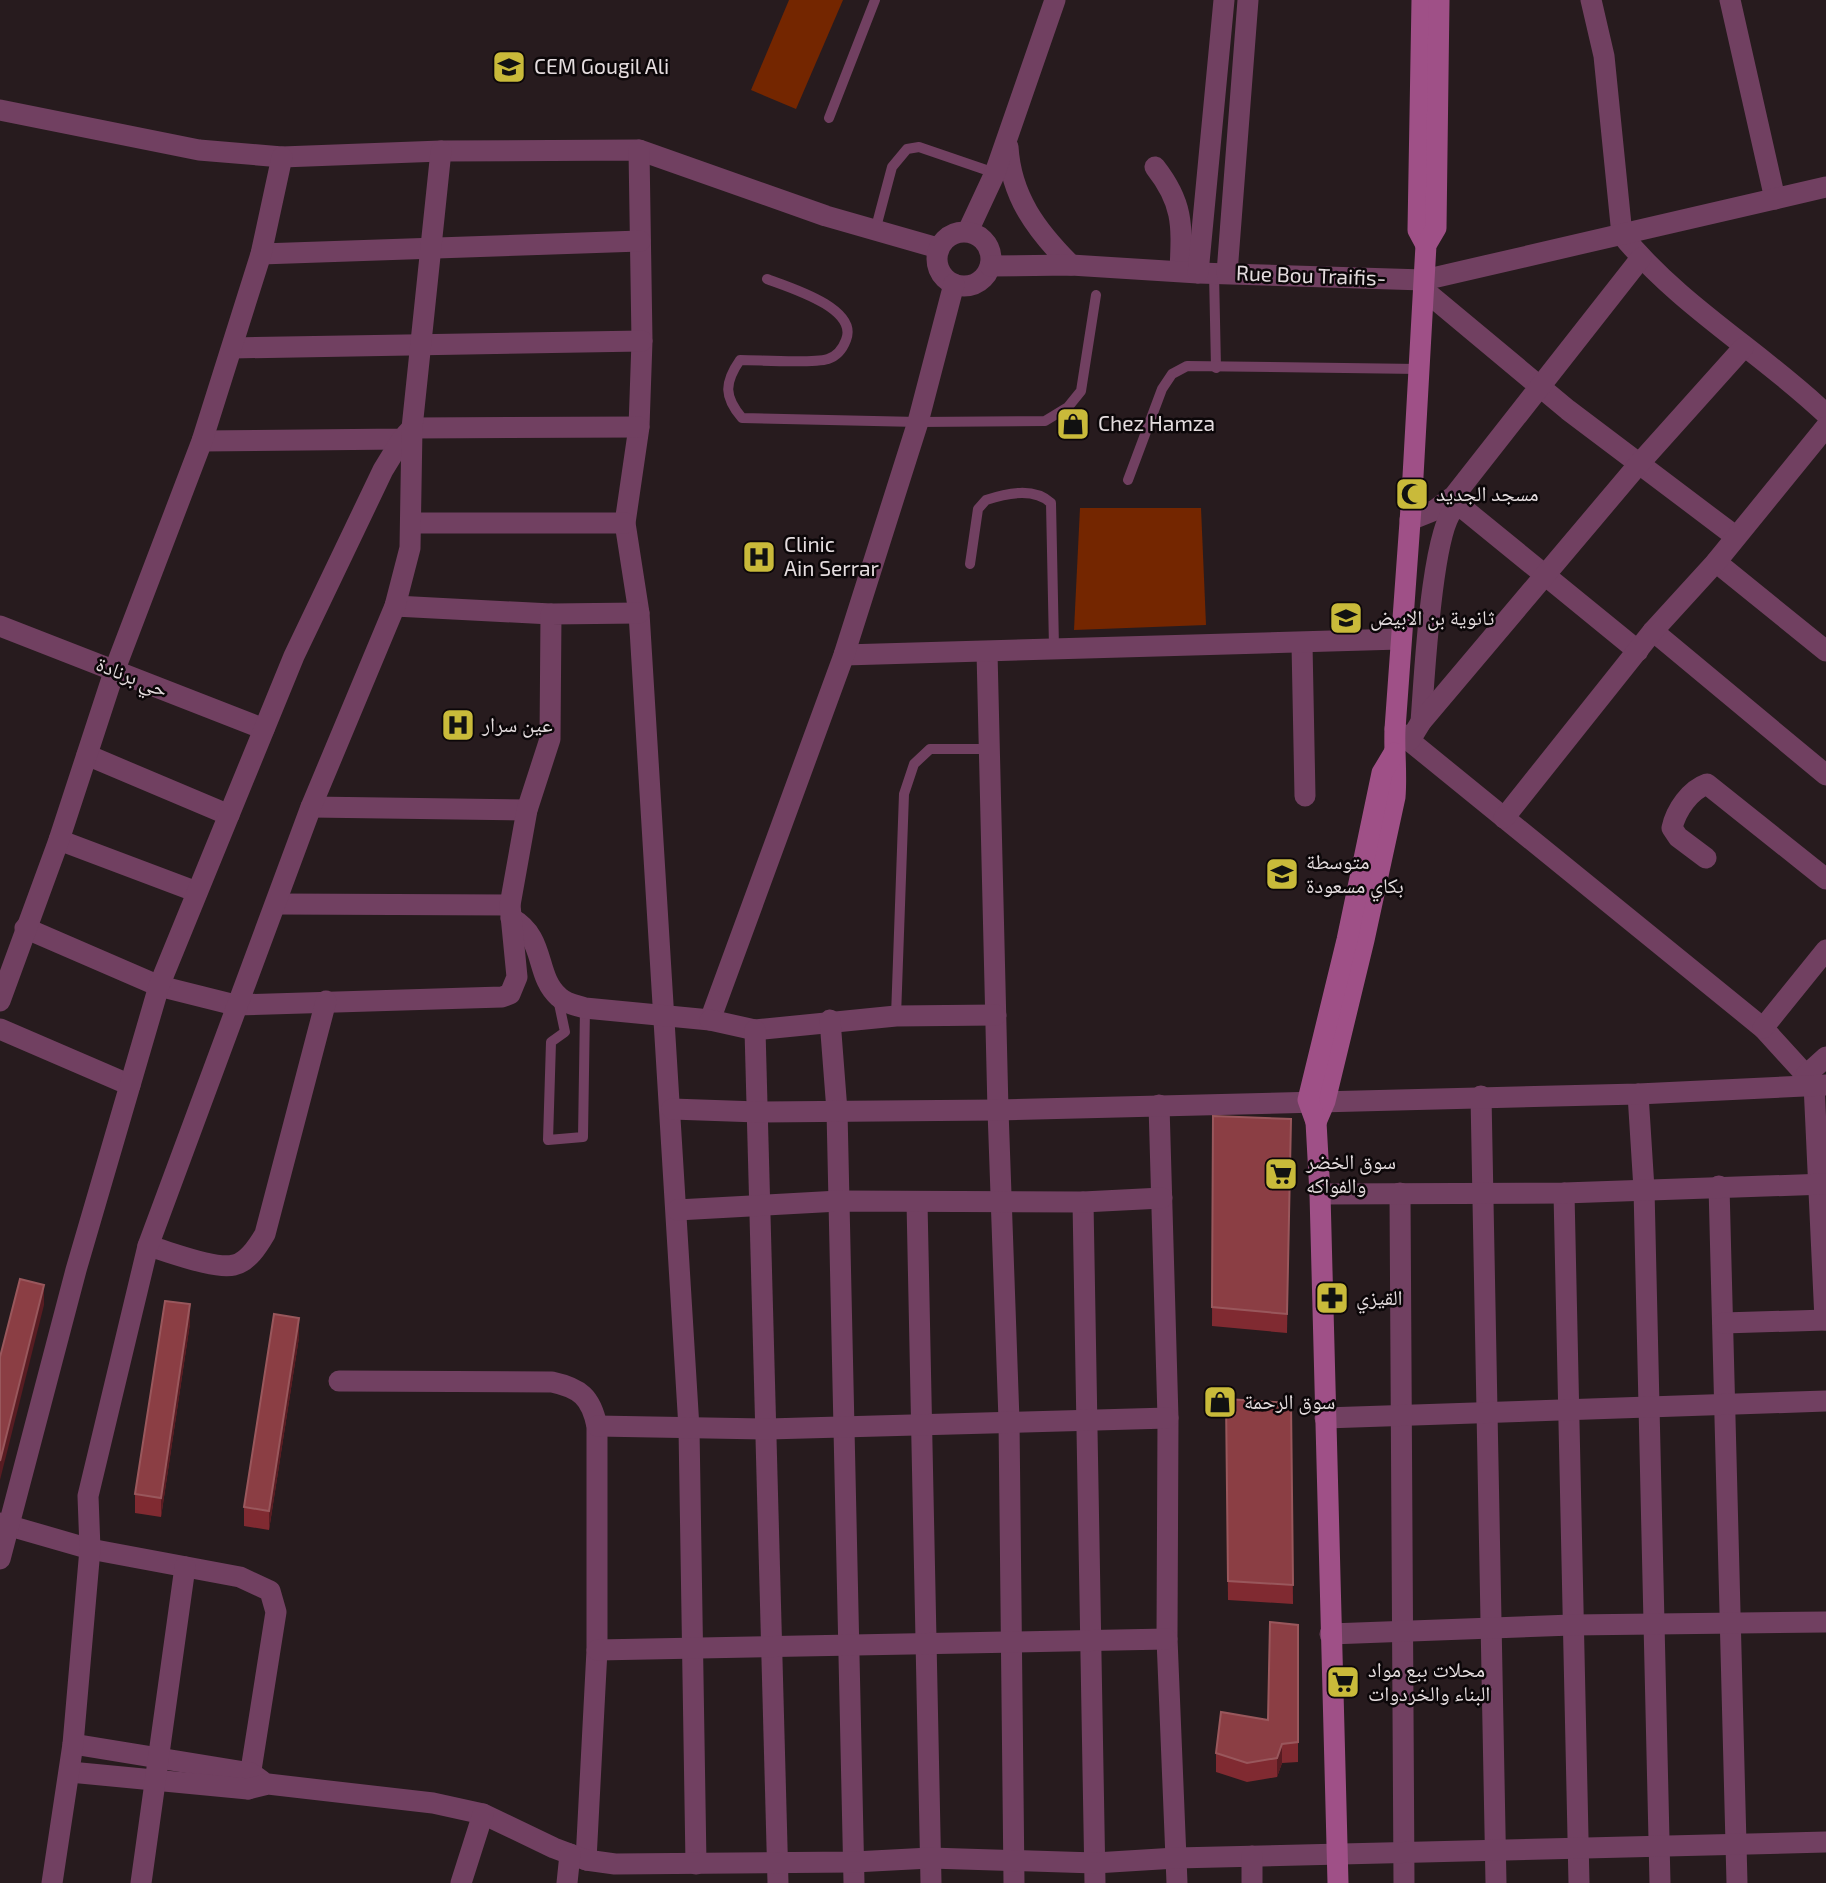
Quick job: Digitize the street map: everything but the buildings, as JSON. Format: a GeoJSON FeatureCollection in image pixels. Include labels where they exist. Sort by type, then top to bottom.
{"type":"FeatureCollection","features":[{"type":"Feature","properties":{"kind":"street"},"geometry":{"type":"LineString","coordinates":[[968,231],[995,173],[1055,0]]}},
{"type":"Feature","properties":{"kind":"street"},"geometry":{"type":"LineString","coordinates":[[1205,272],[1224,0]]}},
{"type":"Feature","properties":{"kind":"street"},"geometry":{"type":"LineString","coordinates":[[1205,272],[1248,0]]}},
{"type":"Feature","properties":{"kind":"street"},"geometry":{"type":"LineString","coordinates":[[1422,0],[1418,230],[1426,245]]}},
{"type":"Feature","properties":{"kind":"street"},"geometry":{"type":"LineString","coordinates":[[1439,0],[1436,228],[1426,245],[1410,520],[1400,639],[1405,736],[1763,1028],[1815,1082]]}},
{"type":"Feature","properties":{"kind":"street"},"geometry":{"type":"LineString","coordinates":[[1504,817],[1653,631],[1716,562],[1825,414],[1743,348],[1641,258],[1622,235],[1604,56],[1591,0]]}},
{"type":"Feature","properties":{"kind":"street"},"geometry":{"type":"LineString","coordinates":[[1730,0],[1775,199]]}},
{"type":"Feature","properties":{"kind":"street"},"geometry":{"type":"LineString","coordinates":[[0,110],[199,150],[282,157],[441,151],[639,150],[875,231],[938,248]]}},
{"type":"Feature","properties":{"kind":"street"},"geometry":{"type":"LineString","coordinates":[[1007,139],[1015,190],[1046,240],[1071,265]]}},
{"type":"Feature","properties":{"kind":"street"},"geometry":{"type":"LineString","coordinates":[[639,150],[642,341],[639,427],[625,523],[639,613],[663,1015],[672,1109],[689,1428],[696,1864]]}},
{"type":"Feature","properties":{"kind":"street"},"geometry":{"type":"LineString","coordinates":[[52,1883],[73,1744],[90,1549],[88,1496],[148,1246],[235,1005],[311,807],[396,606],[410,548],[407,433],[421,345],[441,151]]}},
{"type":"Feature","properties":{"kind":"street"},"geometry":{"type":"LineString","coordinates":[[0,1000],[59,840],[115,669],[202,441],[261,254],[282,157]]}},
{"type":"Feature","properties":{"kind":"street"},"geometry":{"type":"LineString","coordinates":[[1155,167],[1171,188],[1178,205],[1182,229],[1205,272]]}},
{"type":"Feature","properties":{"kind":"street","name":"Rue Bou Traifis-"},"geometry":{"type":"LineString","coordinates":[[990,266],[1071,265],[1424,285],[1826,187]]}},
{"type":"Feature","properties":{"kind":"street"},"geometry":{"type":"LineString","coordinates":[[968,231],[984,240],[991,257],[990,266],[986,275],[972,285],[954,284],[941,274],[936,257],[938,248],[950,235],[968,231]]}},
{"type":"Feature","properties":{"kind":"street"},"geometry":{"type":"LineString","coordinates":[[261,254],[640,241]]}},
{"type":"Feature","properties":{"kind":"street"},"geometry":{"type":"LineString","coordinates":[[1410,520],[1435,510],[1454,496],[1641,258]]}},
{"type":"Feature","properties":{"kind":"street"},"geometry":{"type":"LineString","coordinates":[[710,1020],[844,655],[918,422],[954,284]]}},
{"type":"Feature","properties":{"kind":"street"},"geometry":{"type":"LineString","coordinates":[[1424,285],[1541,388],[1638,465],[1735,536]]}},
{"type":"Feature","properties":{"kind":"street"},"geometry":{"type":"LineString","coordinates":[[232,348],[642,341]]}},
{"type":"Feature","properties":{"kind":"street"},"geometry":{"type":"LineString","coordinates":[[1405,736],[1546,576],[1638,465],[1743,348]]}},
{"type":"Feature","properties":{"kind":"street"},"geometry":{"type":"LineString","coordinates":[[202,441],[639,427]]}},
{"type":"Feature","properties":{"kind":"street"},"geometry":{"type":"LineString","coordinates":[[0,1559],[4,1524],[159,986],[294,656],[383,470],[407,433]]}},
{"type":"Feature","properties":{"kind":"street"},"geometry":{"type":"LineString","coordinates":[[1338,1883],[1316,1100],[1364,940],[1395,797],[1397,775],[1431,607],[1442,529],[1455,507],[1464,506],[1638,651]]}},
{"type":"Feature","properties":{"kind":"street"},"geometry":{"type":"LineString","coordinates":[[411,523],[625,523]]}},
{"type":"Feature","properties":{"kind":"street"},"geometry":{"type":"LineString","coordinates":[[1716,562],[1826,651]]}},
{"type":"Feature","properties":{"kind":"street"},"geometry":{"type":"LineString","coordinates":[[396,606],[551,614],[639,613]]}},
{"type":"Feature","properties":{"kind":"street"},"geometry":{"type":"LineString","coordinates":[[25,928],[159,986],[235,1005],[502,997],[515,988],[517,978],[511,911],[527,810],[550,739],[551,614]]}},
{"type":"Feature","properties":{"kind":"street","name":"حي برنادة"},"geometry":{"type":"LineString","coordinates":[[0,626],[264,729]]}},
{"type":"Feature","properties":{"kind":"street"},"geometry":{"type":"LineString","coordinates":[[1653,631],[1826,775]]}},
{"type":"Feature","properties":{"kind":"street"},"geometry":{"type":"LineString","coordinates":[[844,655],[987,652],[1054,647],[1302,644],[1400,639]]}},
{"type":"Feature","properties":{"kind":"street"},"geometry":{"type":"LineString","coordinates":[[1302,644],[1305,796]]}},
{"type":"Feature","properties":{"kind":"street"},"geometry":{"type":"LineString","coordinates":[[987,652],[998,1110],[1009,1420],[1014,1883]]}},
{"type":"Feature","properties":{"kind":"street"},"geometry":{"type":"LineString","coordinates":[[87,755],[229,815]]}},
{"type":"Feature","properties":{"kind":"street"},"geometry":{"type":"LineString","coordinates":[[1706,858],[1678,837],[1672,828],[1675,813],[1699,787],[1707,783],[1826,879]]}},
{"type":"Feature","properties":{"kind":"street"},"geometry":{"type":"LineString","coordinates":[[311,807],[527,810]]}},
{"type":"Feature","properties":{"kind":"street"},"geometry":{"type":"LineString","coordinates":[[59,840],[197,892]]}},
{"type":"Feature","properties":{"kind":"street"},"geometry":{"type":"LineString","coordinates":[[276,904],[511,911],[531,933],[558,996],[585,1008],[710,1020],[755,1030],[830,1020],[996,1015]]}},
{"type":"Feature","properties":{"kind":"street"},"geometry":{"type":"LineString","coordinates":[[1763,1028],[1822,962]]}},
{"type":"Feature","properties":{"kind":"street"},"geometry":{"type":"LineString","coordinates":[[148,1246],[219,1265],[234,1265],[256,1248],[265,1234],[326,1001]]}},
{"type":"Feature","properties":{"kind":"street"},"geometry":{"type":"LineString","coordinates":[[830,1020],[837,1111],[854,1872]]}},
{"type":"Feature","properties":{"kind":"street"},"geometry":{"type":"LineString","coordinates":[[0,1029],[130,1085]]}},
{"type":"Feature","properties":{"kind":"street"},"geometry":{"type":"LineString","coordinates":[[755,1030],[768,1429],[778,1872]]}},
{"type":"Feature","properties":{"kind":"street"},"geometry":{"type":"LineString","coordinates":[[1723,1322],[1826,1320],[1822,1184],[1815,1082],[1826,1058]]}},
{"type":"Feature","properties":{"kind":"street"},"geometry":{"type":"LineString","coordinates":[[672,1109],[758,1112],[998,1110],[1638,1094],[1815,1082]]}},
{"type":"Feature","properties":{"kind":"street"},"geometry":{"type":"LineString","coordinates":[[1638,1094],[1644,1189],[1660,1883]]}},
{"type":"Feature","properties":{"kind":"street"},"geometry":{"type":"LineString","coordinates":[[1481,1096],[1496,1883]]}},
{"type":"Feature","properties":{"kind":"street"},"geometry":{"type":"LineString","coordinates":[[1158,1105],[1168,1418],[1167,1639],[1177,1883]]}},
{"type":"Feature","properties":{"kind":"street"},"geometry":{"type":"LineString","coordinates":[[1320,1194],[1563,1193],[1822,1184]]}},
{"type":"Feature","properties":{"kind":"street"},"geometry":{"type":"LineString","coordinates":[[1719,1186],[1737,1883]]}},
{"type":"Feature","properties":{"kind":"street"},"geometry":{"type":"LineString","coordinates":[[1400,1193],[1404,1883]]}},
{"type":"Feature","properties":{"kind":"street"},"geometry":{"type":"LineString","coordinates":[[1563,1193],[1579,1883]]}},
{"type":"Feature","properties":{"kind":"street"},"geometry":{"type":"LineString","coordinates":[[677,1210],[839,1201],[1083,1202],[1161,1198]]}},
{"type":"Feature","properties":{"kind":"street"},"geometry":{"type":"LineString","coordinates":[[917,1202],[930,1883]]}},
{"type":"Feature","properties":{"kind":"street"},"geometry":{"type":"LineString","coordinates":[[1083,1202],[1095,1873]]}},
{"type":"Feature","properties":{"kind":"street"},"geometry":{"type":"LineString","coordinates":[[339,1381],[552,1382],[574,1387],[587,1401],[597,1426],[597,1650],[578,1857],[566,1883]]}},
{"type":"Feature","properties":{"kind":"street"},"geometry":{"type":"LineString","coordinates":[[1325,1418],[1826,1401]]}},
{"type":"Feature","properties":{"kind":"street"},"geometry":{"type":"LineString","coordinates":[[597,1426],[768,1429],[1009,1420],[1087,1422],[1168,1418]]}},
{"type":"Feature","properties":{"kind":"street"},"geometry":{"type":"LineString","coordinates":[[4,1524],[90,1549],[260,1583],[270,1591],[275,1601],[255,1782]]}},
{"type":"Feature","properties":{"kind":"street"},"geometry":{"type":"LineString","coordinates":[[141,1883],[185,1567]]}},
{"type":"Feature","properties":{"kind":"street"},"geometry":{"type":"LineString","coordinates":[[1330,1634],[1573,1625],[1826,1622]]}},
{"type":"Feature","properties":{"kind":"street"},"geometry":{"type":"LineString","coordinates":[[597,1650],[1167,1639]]}},
{"type":"Feature","properties":{"kind":"street"},"geometry":{"type":"LineString","coordinates":[[73,1744],[159,1757],[255,1782]]}},
{"type":"Feature","properties":{"kind":"street"},"geometry":{"type":"LineString","coordinates":[[70,1772],[155,1780],[255,1782],[433,1803],[483,1814],[578,1857],[615,1864],[696,1864],[778,1872],[854,1872],[930,1858],[1014,1861],[1095,1873],[1176,1858],[1659,1844],[1736,1846],[1826,1842]]}},
{"type":"Feature","properties":{"kind":"street"},"geometry":{"type":"LineString","coordinates":[[461,1883],[483,1814]]}},
{"type":"Feature","properties":{"kind":"street"},"geometry":{"type":"LineString","coordinates":[[1251,1856],[1252,1883]]}},
{"type":"Feature","properties":{"kind":"lane"},"geometry":{"type":"LineString","coordinates":[[829,118],[876,0]]}},
{"type":"Feature","properties":{"kind":"lane"},"geometry":{"type":"LineString","coordinates":[[875,231],[892,167],[907,149],[919,147],[995,173]]}},
{"type":"Feature","properties":{"kind":"lane"},"geometry":{"type":"LineString","coordinates":[[1205,272],[1216,368]]}},
{"type":"Feature","properties":{"kind":"lane"},"geometry":{"type":"LineString","coordinates":[[766,279],[827,305],[844,318],[848,335],[842,350],[828,359],[740,360],[732,372],[728,387],[729,403],[742,418],[918,422],[1045,421],[1068,407],[1082,391],[1096,295]]}},
{"type":"Feature","properties":{"kind":"lane"},"geometry":{"type":"LineString","coordinates":[[1128,480],[1162,389],[1172,374],[1187,366],[1419,369]]}},
{"type":"Feature","properties":{"kind":"lane"},"geometry":{"type":"LineString","coordinates":[[970,564],[978,509],[986,500],[1033,492],[1043,495],[1051,503],[1054,647]]}},
{"type":"Feature","properties":{"kind":"lane"},"geometry":{"type":"LineString","coordinates":[[896,1016],[904,793],[914,764],[930,749],[991,749]]}},
{"type":"Feature","properties":{"kind":"lane"},"geometry":{"type":"LineString","coordinates":[[558,996],[565,1032],[551,1042],[548,1140],[583,1137],[585,1008]]}},
{"type":"Feature","properties":{"kind":"shaded area"},"geometry":{"type":"Polygon","coordinates":[[[789,0],[843,0],[796,109],[751,90],[789,0]]]}},
{"type":"Feature","properties":{"kind":"shaded area"},"geometry":{"type":"Polygon","coordinates":[[[1080,508],[1201,508],[1206,625],[1074,630],[1080,508]]]}},
{"type":"Feature","properties":{"kind":"place","name":"CEM Gougil Ali"},"geometry":{"type":"Point","coordinates":[509,67]}},
{"type":"Feature","properties":{"kind":"place","name":"Chez Hamza"},"geometry":{"type":"Point","coordinates":[1073,424]}},
{"type":"Feature","properties":{"kind":"place","name":"مسجد الجديد"},"geometry":{"type":"Point","coordinates":[1412,494]}},
{"type":"Feature","properties":{"kind":"place","name":"Clinic Ain Serrar"},"geometry":{"type":"Point","coordinates":[759,557]}},
{"type":"Feature","properties":{"kind":"place","name":"ثانوية بن الابيض"},"geometry":{"type":"Point","coordinates":[1346,618]}},
{"type":"Feature","properties":{"kind":"place","name":"عين سرار"},"geometry":{"type":"Point","coordinates":[458,725]}},
{"type":"Feature","properties":{"kind":"place","name":"متوسطة بكاي مسعودة"},"geometry":{"type":"Point","coordinates":[1282,874]}},
{"type":"Feature","properties":{"kind":"place","name":"سوق الخضر والفواكه"},"geometry":{"type":"Point","coordinates":[1281,1174]}},
{"type":"Feature","properties":{"kind":"place","name":"القيزي"},"geometry":{"type":"Point","coordinates":[1332,1298]}},
{"type":"Feature","properties":{"kind":"place","name":"سوق الرحمة"},"geometry":{"type":"Point","coordinates":[1220,1402]}},
{"type":"Feature","properties":{"kind":"place","name":"محلات ببع مواد البناء والخردوات"},"geometry":{"type":"Point","coordinates":[1343,1682]}}]}
